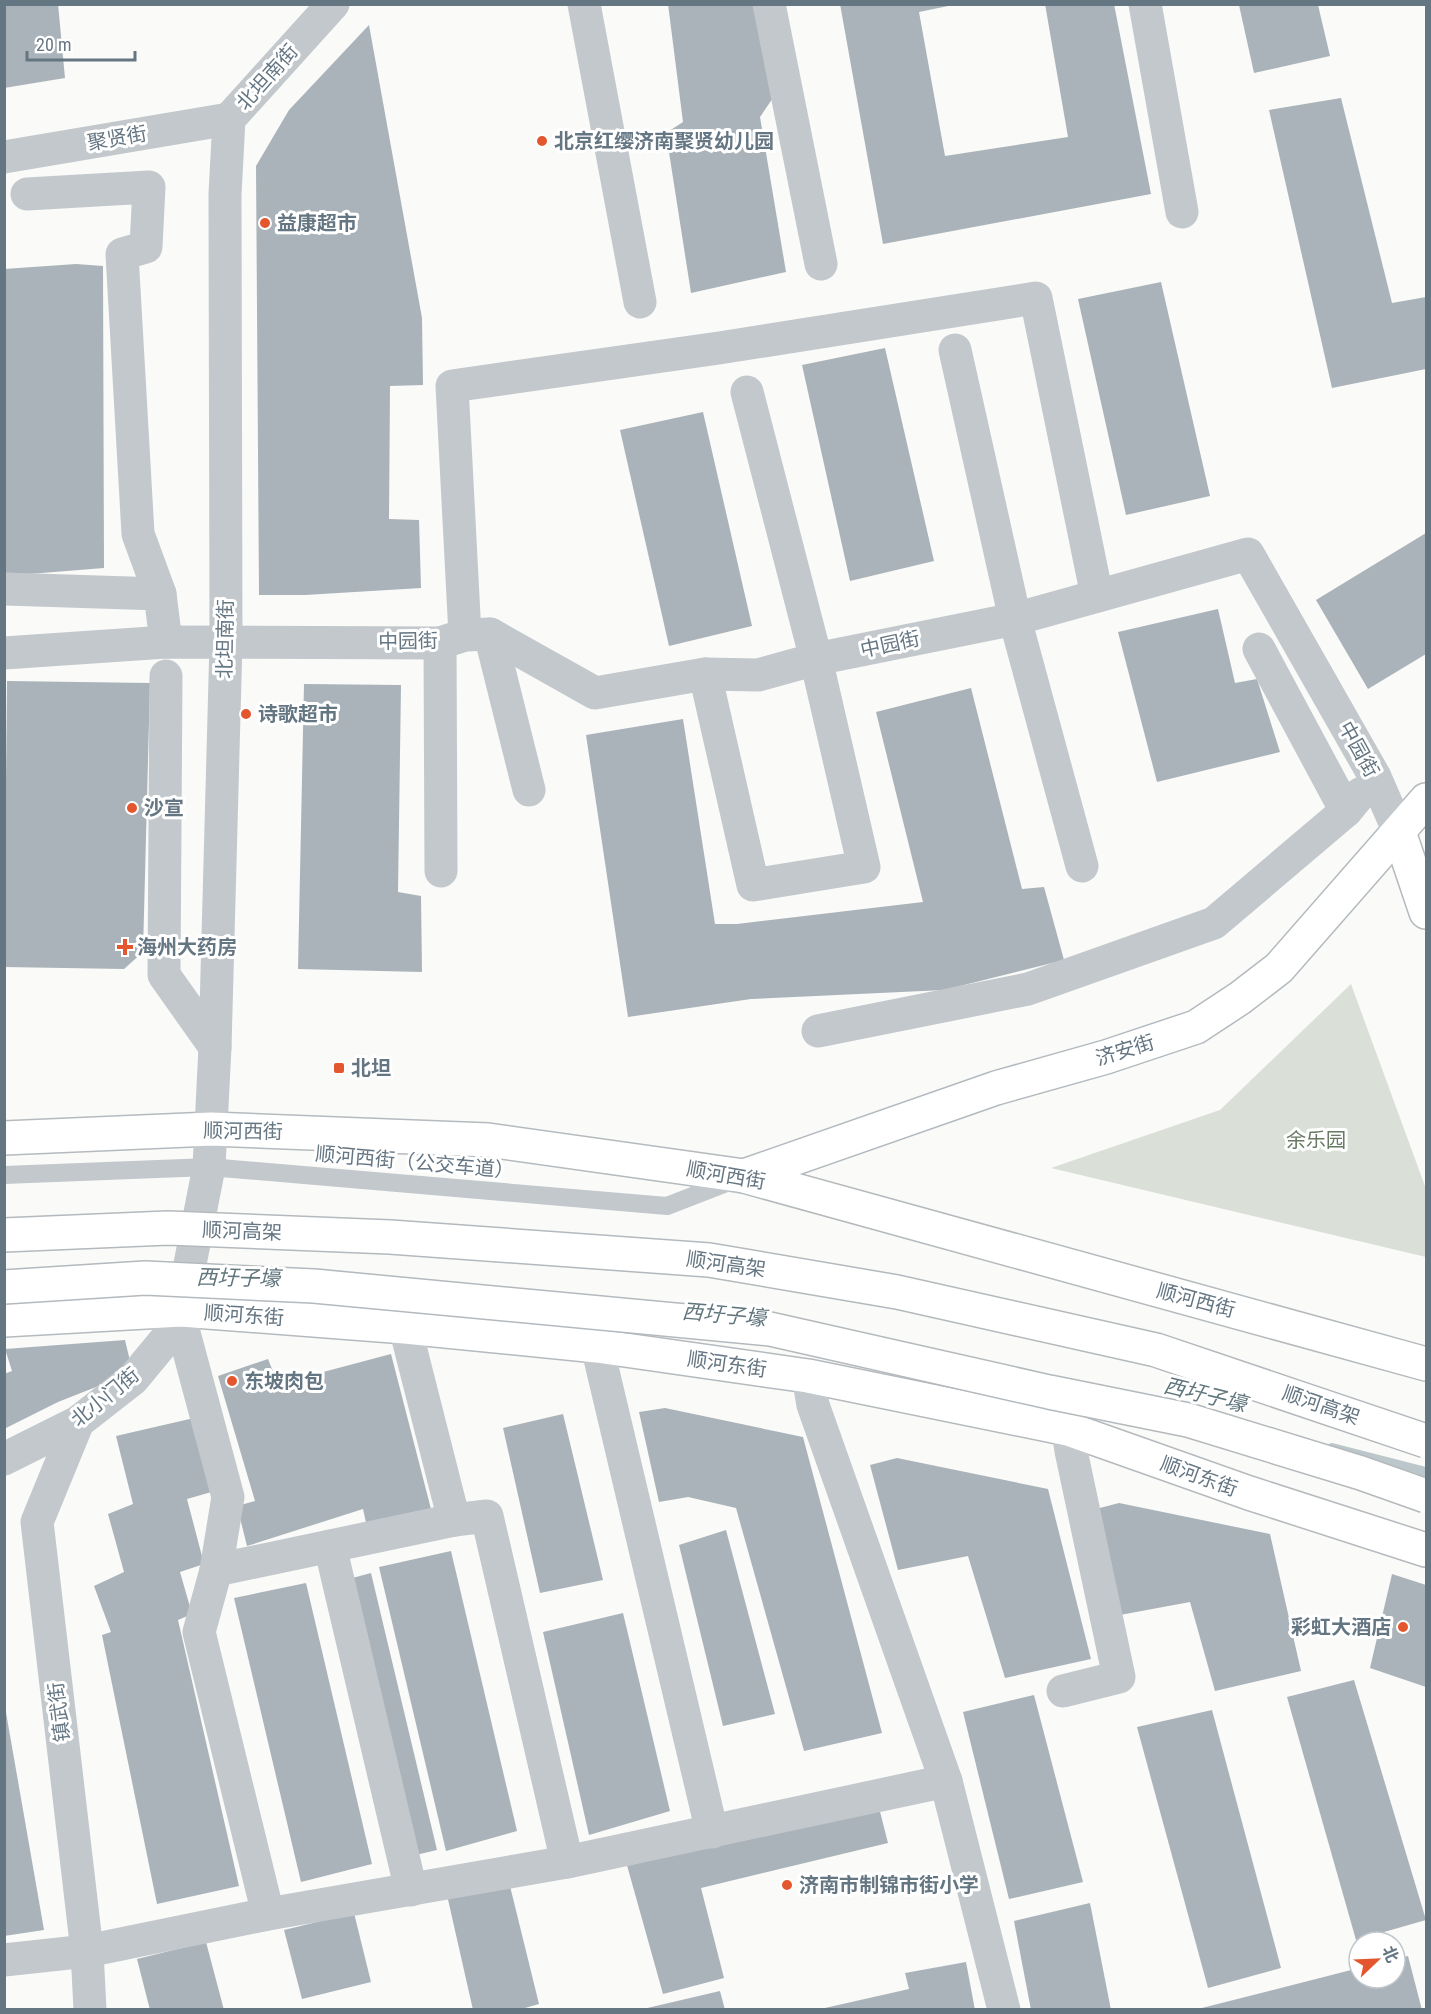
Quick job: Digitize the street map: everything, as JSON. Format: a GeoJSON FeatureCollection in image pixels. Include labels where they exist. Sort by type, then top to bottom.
{"type":"FeatureCollection","features":[{"type":"Feature","properties":{"kind":"main road","name":"济安街"},"geometry":{"type":"LineString","coordinates":[[744,1176],[996,1088],[1106,1057],[1196,1027],[1240,998],[1279,968],[1426,800]]}},
{"type":"Feature","properties":{"kind":"main road"},"geometry":{"type":"LineString","coordinates":[[1399,832],[1426,912]]}},
{"type":"Feature","properties":{"kind":"main road","name":"顺河西街"},"geometry":{"type":"LineString","coordinates":[[4,1138],[211,1130],[488,1140],[744,1176],[1426,1364]]}},
{"type":"Feature","properties":{"kind":"main road","name":"顺河高架"},"geometry":{"type":"LineString","coordinates":[[4,1235],[168,1228],[390,1237],[709,1260],[897,1292],[1156,1350],[1426,1441]]}},
{"type":"Feature","properties":{"kind":"main road"},"geometry":{"type":"LineString","coordinates":[[4,1287],[145,1278],[314,1286],[770,1329],[1049,1392],[1188,1420],[1361,1473],[1426,1496]]}},
{"type":"Feature","properties":{"kind":"main road","name":"顺河东街"},"geometry":{"type":"LineString","coordinates":[[4,1320],[181,1310],[405,1327],[597,1346],[808,1376],[1068,1429],[1249,1494],[1426,1550]]}},
{"type":"Feature","properties":{"kind":"street","name":"北坦南街"},"geometry":{"type":"LineString","coordinates":[[181,1310],[209,1167],[215,1047],[226,642],[225,194],[229,119],[333,4]]}},
{"type":"Feature","properties":{"kind":"street"},"geometry":{"type":"LineString","coordinates":[[584,4],[640,302]]}},
{"type":"Feature","properties":{"kind":"street"},"geometry":{"type":"LineString","coordinates":[[769,4],[821,264]]}},
{"type":"Feature","properties":{"kind":"street"},"geometry":{"type":"LineString","coordinates":[[1145,4],[1182,212]]}},
{"type":"Feature","properties":{"kind":"street","name":"聚贤街"},"geometry":{"type":"LineString","coordinates":[[4,157],[229,119]]}},
{"type":"Feature","properties":{"kind":"street"},"geometry":{"type":"LineString","coordinates":[[27,194],[149,187],[146,247],[122,254],[138,534],[160,594],[166,642]]}},
{"type":"Feature","properties":{"kind":"street"},"geometry":{"type":"LineString","coordinates":[[441,871],[465,637],[452,386],[719,348],[1036,298],[1097,596]]}},
{"type":"Feature","properties":{"kind":"street"},"geometry":{"type":"LineString","coordinates":[[955,350],[1015,619],[1082,866]]}},
{"type":"Feature","properties":{"kind":"street"},"geometry":{"type":"LineString","coordinates":[[705,674],[753,885],[864,867],[816,659],[747,392]]}},
{"type":"Feature","properties":{"kind":"street","name":"中园街"},"geometry":{"type":"LineString","coordinates":[[4,653],[166,642],[465,637],[595,693],[705,674],[758,675],[816,659],[1015,619],[1248,554],[1375,777],[1399,832]]}},
{"type":"Feature","properties":{"kind":"street"},"geometry":{"type":"LineString","coordinates":[[4,589],[160,594]]}},
{"type":"Feature","properties":{"kind":"street"},"geometry":{"type":"LineString","coordinates":[[465,637],[529,790]]}},
{"type":"Feature","properties":{"kind":"street"},"geometry":{"type":"LineString","coordinates":[[1259,649],[1346,811]]}},
{"type":"Feature","properties":{"kind":"street"},"geometry":{"type":"LineString","coordinates":[[166,676],[164,975],[215,1047]]}},
{"type":"Feature","properties":{"kind":"street"},"geometry":{"type":"LineString","coordinates":[[818,1030],[1028,989],[1214,923],[1346,811],[1375,777]]}},
{"type":"Feature","properties":{"kind":"street"},"geometry":{"type":"LineString","coordinates":[[181,1310],[183,1329],[228,1497],[216,1570],[199,1632],[268,1914]]}},
{"type":"Feature","properties":{"kind":"street","name":"北小门街"},"geometry":{"type":"LineString","coordinates":[[4,1459],[78,1422],[133,1378],[176,1327],[181,1310]]}},
{"type":"Feature","properties":{"kind":"street"},"geometry":{"type":"LineString","coordinates":[[405,1327],[453,1520]]}},
{"type":"Feature","properties":{"kind":"street"},"geometry":{"type":"LineString","coordinates":[[597,1346],[712,1832]]}},
{"type":"Feature","properties":{"kind":"street"},"geometry":{"type":"LineString","coordinates":[[808,1376],[813,1405],[946,1781],[1004,2010]]}},
{"type":"Feature","properties":{"kind":"street","name":"镇武街"},"geometry":{"type":"LineString","coordinates":[[78,1422],[37,1522],[87,1951],[90,2010]]}},
{"type":"Feature","properties":{"kind":"street"},"geometry":{"type":"LineString","coordinates":[[1063,1691],[1119,1677],[1068,1429]]}},
{"type":"Feature","properties":{"kind":"street"},"geometry":{"type":"LineString","coordinates":[[216,1570],[453,1520],[487,1516],[567,1862]]}},
{"type":"Feature","properties":{"kind":"street"},"geometry":{"type":"LineString","coordinates":[[330,1546],[411,1890]]}},
{"type":"Feature","properties":{"kind":"street"},"geometry":{"type":"LineString","coordinates":[[4,1960],[87,1951],[268,1914],[567,1862],[946,1781]]}},
{"type":"Feature","properties":{"kind":"lane","name":"顺河西街（公交车道）"},"geometry":{"type":"LineString","coordinates":[[4,1175],[209,1167],[667,1206],[744,1176]]}},
{"type":"Feature","properties":{"kind":"green space","name":"余乐园"},"geometry":{"type":"Polygon","coordinates":[[[1351,984],[1426,1189],[1426,1257],[1051,1168],[1220,1110],[1351,984]]]}},
{"type":"Feature","properties":{"kind":"building"},"geometry":{"type":"Polygon","coordinates":[[[4,4],[58,4],[65,78],[4,88],[4,4]]]}},
{"type":"Feature","properties":{"kind":"building"},"geometry":{"type":"Polygon","coordinates":[[[668,4],[758,4],[775,95],[760,117],[786,272],[691,293],[666,133],[683,122],[668,4]]]}},
{"type":"Feature","properties":{"kind":"building"},"geometry":{"type":"Polygon","coordinates":[[[840,4],[958,4],[919,12],[945,156],[1068,137],[1045,4],[1114,4],[1151,194],[883,244],[840,4]]]}},
{"type":"Feature","properties":{"kind":"building"},"geometry":{"type":"Polygon","coordinates":[[[1239,5],[1318,5],[1330,56],[1254,73],[1239,5]]]}},
{"type":"Feature","properties":{"kind":"building"},"geometry":{"type":"Polygon","coordinates":[[[369,25],[422,318],[423,385],[390,386],[389,519],[419,520],[421,588],[305,595],[259,595],[256,166],[289,110],[369,25]]]}},
{"type":"Feature","properties":{"kind":"building"},"geometry":{"type":"Polygon","coordinates":[[[1341,98],[1392,303],[1426,297],[1426,369],[1332,388],[1269,110],[1341,98]]]}},
{"type":"Feature","properties":{"kind":"building"},"geometry":{"type":"Polygon","coordinates":[[[76,264],[103,266],[104,568],[4,576],[4,269],[76,264]]]}},
{"type":"Feature","properties":{"kind":"building"},"geometry":{"type":"Polygon","coordinates":[[[1161,282],[1210,496],[1126,515],[1078,299],[1161,282]]]}},
{"type":"Feature","properties":{"kind":"building"},"geometry":{"type":"Polygon","coordinates":[[[885,348],[934,561],[850,581],[802,365],[885,348]]]}},
{"type":"Feature","properties":{"kind":"building"},"geometry":{"type":"Polygon","coordinates":[[[703,412],[752,626],[669,646],[620,430],[703,412]]]}},
{"type":"Feature","properties":{"kind":"building"},"geometry":{"type":"Polygon","coordinates":[[[1426,533],[1426,654],[1368,689],[1316,600],[1426,533]]]}},
{"type":"Feature","properties":{"kind":"building"},"geometry":{"type":"Polygon","coordinates":[[[1218,609],[1235,683],[1257,679],[1280,752],[1157,782],[1118,632],[1218,609]]]}},
{"type":"Feature","properties":{"kind":"building"},"geometry":{"type":"Polygon","coordinates":[[[7,681],[150,683],[143,952],[124,969],[4,967],[7,681]]]}},
{"type":"Feature","properties":{"kind":"building"},"geometry":{"type":"Polygon","coordinates":[[[304,684],[401,685],[398,892],[421,896],[422,972],[298,969],[304,684]]]}},
{"type":"Feature","properties":{"kind":"building"},"geometry":{"type":"Polygon","coordinates":[[[971,688],[1022,889],[1044,887],[1064,960],[944,990],[751,999],[628,1017],[586,735],[683,719],[715,924],[737,924],[923,902],[876,712],[971,688]]]}},
{"type":"Feature","properties":{"kind":"building"},"geometry":{"type":"Polygon","coordinates":[[[125,1340],[130,1361],[101,1385],[58,1402],[4,1429],[4,1374],[12,1371],[5,1349],[125,1340]]]}},
{"type":"Feature","properties":{"kind":"building"},"geometry":{"type":"Polygon","coordinates":[[[391,1354],[432,1513],[367,1527],[363,1509],[247,1546],[237,1506],[255,1501],[218,1376],[268,1359],[278,1384],[391,1354]]]}},
{"type":"Feature","properties":{"kind":"building"},"geometry":{"type":"Polygon","coordinates":[[[665,1408],[803,1437],[882,1733],[804,1751],[736,1508],[688,1497],[659,1502],[639,1412],[665,1408]]]}},
{"type":"Feature","properties":{"kind":"building"},"geometry":{"type":"Polygon","coordinates":[[[563,1414],[603,1580],[540,1593],[503,1428],[563,1414]]]}},
{"type":"Feature","properties":{"kind":"building"},"geometry":{"type":"Polygon","coordinates":[[[194,1418],[215,1491],[187,1499],[204,1564],[180,1572],[192,1614],[178,1620],[239,1886],[157,1904],[102,1635],[111,1632],[94,1586],[124,1572],[108,1514],[133,1504],[116,1436],[194,1418]]]}},
{"type":"Feature","properties":{"kind":"building"},"geometry":{"type":"Polygon","coordinates":[[[897,1458],[1048,1489],[1091,1659],[1005,1678],[968,1556],[898,1570],[870,1465],[897,1458]]]}},
{"type":"Feature","properties":{"kind":"building"},"geometry":{"type":"Polygon","coordinates":[[[1119,1503],[1270,1534],[1301,1671],[1215,1691],[1190,1602],[1120,1615],[1092,1510],[1119,1503]]]}},
{"type":"Feature","properties":{"kind":"building"},"geometry":{"type":"Polygon","coordinates":[[[726,1530],[775,1714],[723,1726],[679,1545],[726,1530]]]}},
{"type":"Feature","properties":{"kind":"building"},"geometry":{"type":"Polygon","coordinates":[[[451,1551],[517,1831],[446,1851],[379,1567],[451,1551]]]}},
{"type":"Feature","properties":{"kind":"building"},"geometry":{"type":"Polygon","coordinates":[[[371,1573],[437,1850],[407,1857],[345,1580],[371,1573]]]}},
{"type":"Feature","properties":{"kind":"building","name":"彩虹大酒店"},"geometry":{"type":"Polygon","coordinates":[[[1392,1574],[1426,1585],[1426,1687],[1370,1668],[1392,1574]]]}},
{"type":"Feature","properties":{"kind":"building"},"geometry":{"type":"Polygon","coordinates":[[[306,1583],[372,1864],[301,1882],[234,1598],[306,1583]]]}},
{"type":"Feature","properties":{"kind":"building"},"geometry":{"type":"Polygon","coordinates":[[[623,1613],[670,1811],[589,1835],[543,1632],[623,1613]]]}},
{"type":"Feature","properties":{"kind":"building"},"geometry":{"type":"Polygon","coordinates":[[[1354,1680],[1426,1920],[1391,1930],[1353,1930],[1287,1697],[1354,1680]]]}},
{"type":"Feature","properties":{"kind":"building"},"geometry":{"type":"Polygon","coordinates":[[[1034,1695],[1083,1882],[1009,1899],[963,1712],[1034,1695]]]}},
{"type":"Feature","properties":{"kind":"building"},"geometry":{"type":"Polygon","coordinates":[[[4,1701],[44,1930],[4,1936],[4,1701]]]}},
{"type":"Feature","properties":{"kind":"building"},"geometry":{"type":"Polygon","coordinates":[[[1212,1710],[1281,1968],[1208,1988],[1137,1727],[1212,1710]]]}},
{"type":"Feature","properties":{"kind":"building"},"geometry":{"type":"Polygon","coordinates":[[[876,1796],[888,1843],[701,1888],[724,1978],[663,1994],[623,1851],[876,1796]]]}},
{"type":"Feature","properties":{"kind":"building"},"geometry":{"type":"Polygon","coordinates":[[[509,1882],[539,2004],[518,2010],[473,2010],[447,1895],[509,1882]]]}},
{"type":"Feature","properties":{"kind":"building"},"geometry":{"type":"Polygon","coordinates":[[[1090,1903],[1111,2010],[1031,2010],[1014,1921],[1090,1903]]]}},
{"type":"Feature","properties":{"kind":"building"},"geometry":{"type":"Polygon","coordinates":[[[354,1913],[371,1982],[302,1999],[284,1930],[354,1913]]]}},
{"type":"Feature","properties":{"kind":"building"},"geometry":{"type":"Polygon","coordinates":[[[206,1942],[224,2010],[150,2010],[137,1959],[206,1942]]]}},
{"type":"Feature","properties":{"kind":"building"},"geometry":{"type":"Polygon","coordinates":[[[1407,1956],[1422,2010],[1194,2010],[1347,1971],[1347,1990],[1407,1990],[1407,1956]]]}},
{"type":"Feature","properties":{"kind":"building"},"geometry":{"type":"Polygon","coordinates":[[[966,1962],[975,2010],[816,2010],[909,1989],[905,1973],[966,1962]]]}},
{"type":"Feature","properties":{"kind":"building"},"geometry":{"type":"Polygon","coordinates":[[[720,1991],[725,2010],[643,2010],[643,2009],[720,1991]]]}},
{"type":"Feature","properties":{"kind":"waterway","name":"西圩子壕"},"geometry":{"type":"LineString","coordinates":[[1332,1448],[1426,1472]]}},
{"type":"Feature","properties":{"kind":"place","name":"北京红缨济南聚贤幼儿园"},"geometry":{"type":"Point","coordinates":[542,141]}},
{"type":"Feature","properties":{"kind":"place","name":"益康超市"},"geometry":{"type":"Point","coordinates":[265,223]}},
{"type":"Feature","properties":{"kind":"place","name":"诗歌超市"},"geometry":{"type":"Point","coordinates":[246,714]}},
{"type":"Feature","properties":{"kind":"place","name":"沙宣"},"geometry":{"type":"Point","coordinates":[132,808]}},
{"type":"Feature","properties":{"kind":"place","name":"海州大药房"},"geometry":{"type":"Point","coordinates":[125,947]}},
{"type":"Feature","properties":{"kind":"place","name":"北坦"},"geometry":{"type":"Point","coordinates":[339,1068]}},
{"type":"Feature","properties":{"kind":"place","name":"东坡肉包"},"geometry":{"type":"Point","coordinates":[232,1381]}},
{"type":"Feature","properties":{"kind":"place","name":"彩虹大酒店"},"geometry":{"type":"Point","coordinates":[1403,1627]}},
{"type":"Feature","properties":{"kind":"place","name":"济南市制锦市街小学"},"geometry":{"type":"Point","coordinates":[787,1885]}}]}
